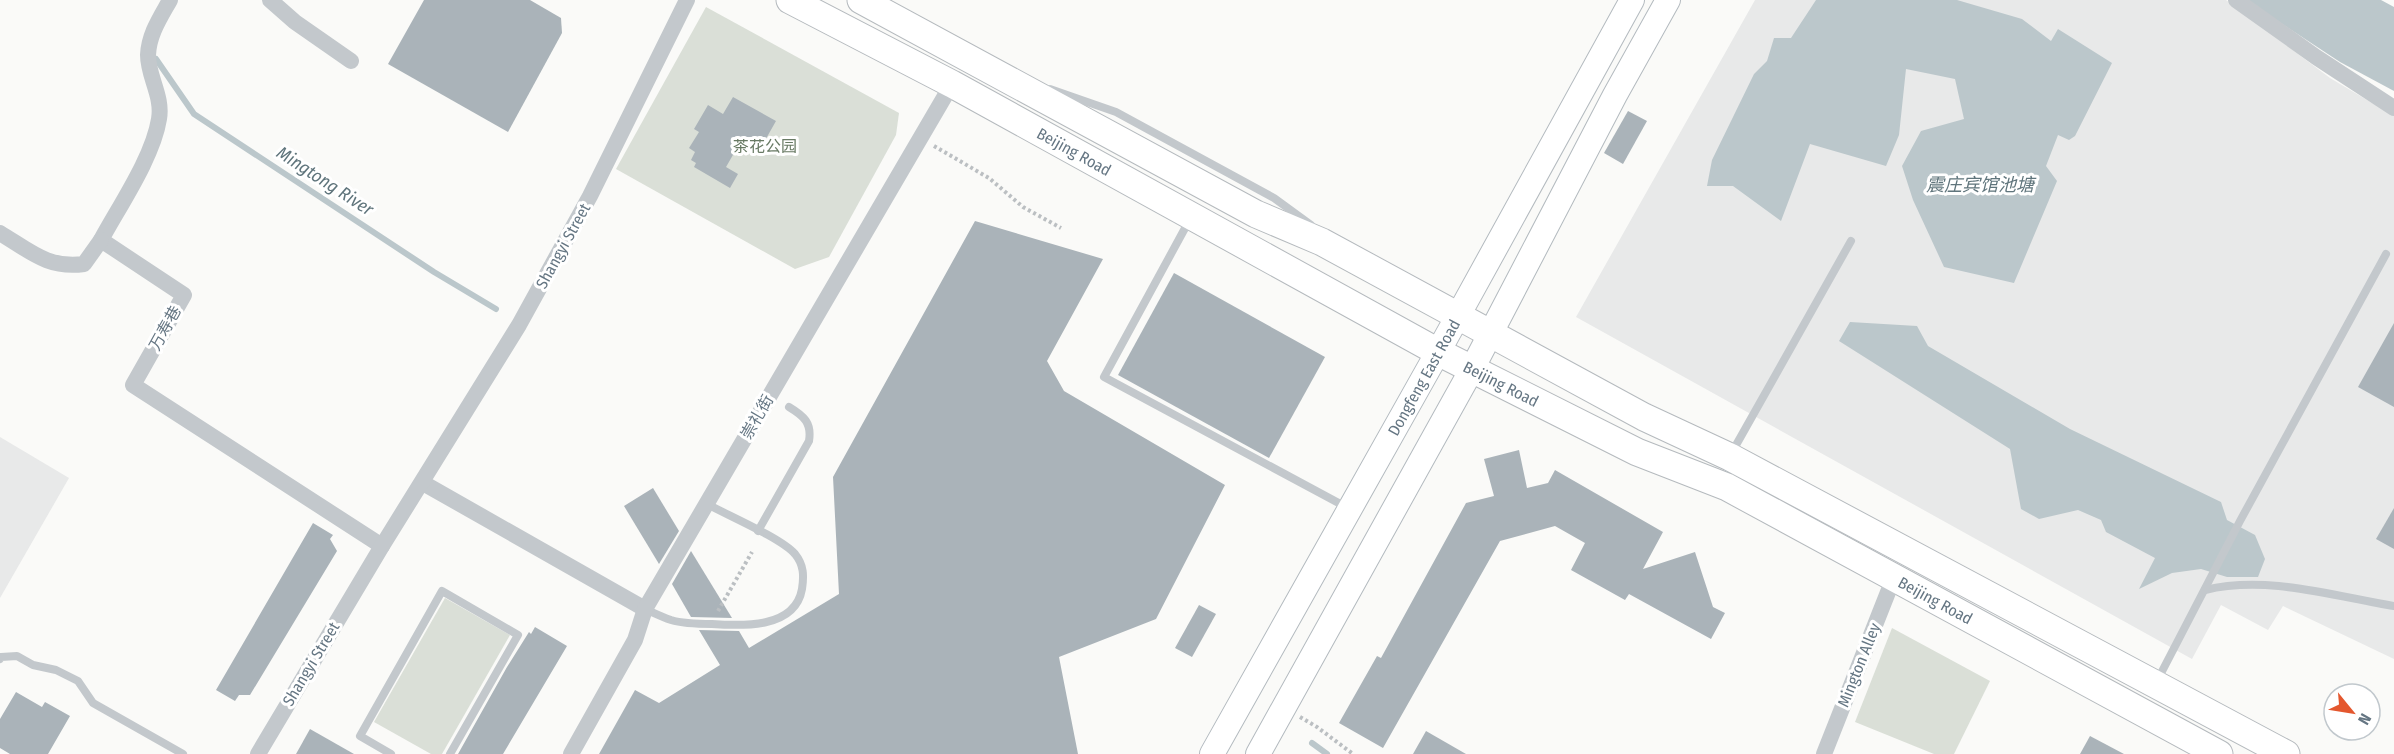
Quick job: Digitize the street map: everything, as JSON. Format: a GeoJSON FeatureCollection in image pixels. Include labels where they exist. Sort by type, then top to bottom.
{"type":"FeatureCollection","features":[{"type":"Feature","properties":{"kind":"main road","name":"Beijing Road"},"geometry":{"type":"LineString","coordinates":[[790,0],[952,84],[1438,352],[1637,452],[1727,487],[2219,754]]}},
{"type":"Feature","properties":{"kind":"main road","name":"Dongfeng East Road"},"geometry":{"type":"LineString","coordinates":[[1212,754],[1438,352],[1632,0]]}},
{"type":"Feature","properties":{"kind":"main road"},"geometry":{"type":"LineString","coordinates":[[1258,754],[1472,369],[1615,95],[1668,0]]}},
{"type":"Feature","properties":{"kind":"main road","name":"Beijing Road"},"geometry":{"type":"LineString","coordinates":[[872,3],[1256,214],[1322,242],[1644,417],[1730,457],[2286,754]]}},
{"type":"Feature","properties":{"kind":"street"},"geometry":{"type":"LineString","coordinates":[[0,233],[51,264],[68,267],[84,264],[101,240],[155,140],[160,116],[159,97],[148,57],[153,30],[170,0]]}},
{"type":"Feature","properties":{"kind":"street"},"geometry":{"type":"LineString","coordinates":[[270,0],[295,22],[351,61]]}},
{"type":"Feature","properties":{"kind":"street","name":"Shangyi Street"},"geometry":{"type":"LineString","coordinates":[[258,754],[382,546],[519,325],[590,196],[687,0]]}},
{"type":"Feature","properties":{"kind":"street"},"geometry":{"type":"LineString","coordinates":[[2236,0],[2316,57],[2394,108]]}},
{"type":"Feature","properties":{"kind":"street","name":"崇礼街"},"geometry":{"type":"LineString","coordinates":[[571,754],[635,640],[645,609],[952,84]]}},
{"type":"Feature","properties":{"kind":"street","name":"万寿巷"},"geometry":{"type":"LineString","coordinates":[[101,240],[184,295],[133,385],[382,546]]}},
{"type":"Feature","properties":{"kind":"street"},"geometry":{"type":"LineString","coordinates":[[423,483],[645,609]]}},
{"type":"Feature","properties":{"kind":"street","name":"Mington Alley"},"geometry":{"type":"LineString","coordinates":[[1824,754],[1894,577]]}},
{"type":"Feature","properties":{"kind":"lane"},"geometry":{"type":"LineString","coordinates":[[1192,216],[1104,377],[1350,509]]}},
{"type":"Feature","properties":{"kind":"lane"},"geometry":{"type":"LineString","coordinates":[[1730,457],[1851,241]]}},
{"type":"Feature","properties":{"kind":"lane"},"geometry":{"type":"LineString","coordinates":[[2156,684],[2240,521],[2386,254]]}},
{"type":"Feature","properties":{"kind":"lane"},"geometry":{"type":"LineString","coordinates":[[758,531],[809,441],[810,427],[807,420],[789,407]]}},
{"type":"Feature","properties":{"kind":"lane"},"geometry":{"type":"LineString","coordinates":[[645,609],[681,622],[741,626],[765,623],[790,610],[797,603],[804,579],[799,560],[787,547],[706,504]]}},
{"type":"Feature","properties":{"kind":"lane"},"geometry":{"type":"LineString","coordinates":[[2205,590],[2224,585],[2274,585],[2394,606]]}},
{"type":"Feature","properties":{"kind":"lane"},"geometry":{"type":"LineString","coordinates":[[391,754],[360,736],[442,591],[518,635],[450,754]]}},
{"type":"Feature","properties":{"kind":"lane"},"geometry":{"type":"LineString","coordinates":[[0,659],[17,656],[33,665],[78,681],[93,703],[183,754]]}},
{"type":"Feature","properties":{"kind":"path"},"geometry":{"type":"LineString","coordinates":[[920,138],[989,178],[1023,207],[1061,228]]}},
{"type":"Feature","properties":{"kind":"path"},"geometry":{"type":"LineString","coordinates":[[726,596],[752,552]]}},
{"type":"Feature","properties":{"kind":"path"},"geometry":{"type":"LineString","coordinates":[[1284,707],[1317,726],[1353,754]]}},
{"type":"Feature","properties":{"kind":"shaded area"},"geometry":{"type":"Polygon","coordinates":[[[1755,0],[2226,0],[2330,78],[2394,116],[2394,659],[2283,606],[2268,630],[2221,605],[2192,659],[1576,317],[1755,0]]]}},
{"type":"Feature","properties":{"kind":"shaded area"},"geometry":{"type":"Polygon","coordinates":[[[0,437],[69,478],[0,598],[0,437]]]}},
{"type":"Feature","properties":{"kind":"green space","name":"茶花公园"},"geometry":{"type":"Polygon","coordinates":[[[706,7],[899,113],[896,135],[829,257],[795,269],[616,169],[706,7]]]}},
{"type":"Feature","properties":{"kind":"green space"},"geometry":{"type":"Polygon","coordinates":[[[445,598],[510,635],[442,754],[431,754],[374,722],[445,598]]]}},
{"type":"Feature","properties":{"kind":"green space"},"geometry":{"type":"Polygon","coordinates":[[[1892,628],[1990,681],[1954,754],[1934,754],[1855,722],[1892,628]]]}},
{"type":"Feature","properties":{"kind":"water","name":"震庄宾馆池塘"},"geometry":{"type":"Polygon","coordinates":[[[1816,0],[1957,0],[2022,19],[2051,41],[2058,29],[2112,63],[2075,136],[2069,140],[2058,135],[2046,166],[2057,181],[2014,283],[1944,267],[1913,200],[1902,166],[1921,131],[1964,119],[1955,79],[1906,69],[1899,135],[1886,166],[1810,144],[1781,221],[1733,186],[1707,186],[1712,160],[1754,74],[1767,61],[1774,38],[1791,38],[1816,0]]]}},
{"type":"Feature","properties":{"kind":"water"},"geometry":{"type":"Polygon","coordinates":[[[2246,0],[2381,0],[2394,7],[2394,91],[2340,62],[2246,0]]]}},
{"type":"Feature","properties":{"kind":"water"},"geometry":{"type":"Polygon","coordinates":[[[1850,322],[1917,326],[1928,346],[2070,429],[2221,502],[2227,520],[2255,535],[2265,559],[2258,577],[2227,577],[2201,569],[2172,573],[2139,589],[2155,558],[2106,532],[2101,520],[2078,510],[2039,519],[2021,509],[2010,449],[1839,341],[1850,322]]]}},
{"type":"Feature","properties":{"kind":"building"},"geometry":{"type":"Polygon","coordinates":[[[424,0],[530,0],[561,18],[562,33],[508,132],[388,64],[424,0]]]}},
{"type":"Feature","properties":{"kind":"building"},"geometry":{"type":"Polygon","coordinates":[[[733,97],[776,121],[759,151],[741,141],[726,167],[738,174],[730,188],[694,167],[696,163],[691,160],[695,152],[689,148],[699,132],[694,129],[708,105],[723,114],[733,97]]]}},
{"type":"Feature","properties":{"kind":"building"},"geometry":{"type":"Polygon","coordinates":[[[1628,111],[1647,121],[1623,164],[1604,153],[1628,111]]]}},
{"type":"Feature","properties":{"kind":"building"},"geometry":{"type":"Polygon","coordinates":[[[975,221],[1103,259],[1047,361],[1064,391],[1225,485],[1156,619],[1059,657],[1078,754],[599,754],[635,690],[659,703],[720,665],[699,630],[739,631],[749,648],[839,594],[833,477],[975,221]]]}},
{"type":"Feature","properties":{"kind":"building"},"geometry":{"type":"Polygon","coordinates":[[[1174,273],[1325,357],[1269,458],[1118,375],[1174,273]]]}},
{"type":"Feature","properties":{"kind":"building"},"geometry":{"type":"Polygon","coordinates":[[[2394,323],[2394,407],[2358,387],[2394,323]]]}},
{"type":"Feature","properties":{"kind":"building"},"geometry":{"type":"Polygon","coordinates":[[[1519,450],[1527,488],[1548,483],[1555,470],[1663,532],[1643,569],[1695,552],[1713,607],[1725,613],[1711,639],[1629,594],[1625,600],[1571,570],[1585,543],[1555,526],[1500,541],[1383,748],[1339,723],[1377,656],[1381,658],[1466,503],[1494,496],[1484,459],[1519,450]]]}},
{"type":"Feature","properties":{"kind":"building"},"geometry":{"type":"Polygon","coordinates":[[[653,488],[679,531],[659,564],[624,506],[653,488]]]}},
{"type":"Feature","properties":{"kind":"building"},"geometry":{"type":"Polygon","coordinates":[[[2394,508],[2394,549],[2376,539],[2394,508]]]}},
{"type":"Feature","properties":{"kind":"building"},"geometry":{"type":"Polygon","coordinates":[[[313,523],[333,535],[330,539],[337,551],[250,695],[239,695],[235,701],[216,690],[313,523]]]}},
{"type":"Feature","properties":{"kind":"building"},"geometry":{"type":"Polygon","coordinates":[[[691,551],[732,618],[691,617],[672,584],[691,551]]]}},
{"type":"Feature","properties":{"kind":"building"},"geometry":{"type":"Polygon","coordinates":[[[1199,605],[1216,614],[1192,657],[1175,648],[1199,605]]]}},
{"type":"Feature","properties":{"kind":"building"},"geometry":{"type":"Polygon","coordinates":[[[535,627],[567,646],[503,754],[458,754],[507,667],[529,632],[531,634],[535,627]]]}},
{"type":"Feature","properties":{"kind":"building"},"geometry":{"type":"Polygon","coordinates":[[[16,692],[42,707],[45,702],[70,716],[48,754],[10,754],[0,748],[0,719],[16,692]]]}},
{"type":"Feature","properties":{"kind":"building"},"geometry":{"type":"Polygon","coordinates":[[[310,729],[354,754],[296,754],[310,729]]]}},
{"type":"Feature","properties":{"kind":"building"},"geometry":{"type":"Polygon","coordinates":[[[1426,731],[1466,754],[1413,754],[1426,731]]]}},
{"type":"Feature","properties":{"kind":"building"},"geometry":{"type":"Polygon","coordinates":[[[2090,736],[2124,754],[2080,754],[2090,736]]]}},
{"type":"Feature","properties":{"kind":"waterway","name":"Mingtong River"},"geometry":{"type":"LineString","coordinates":[[156,59],[194,114],[434,272],[496,309]]}},
{"type":"Feature","properties":{"kind":"waterway","name":"Mingtong River"},"geometry":{"type":"LineString","coordinates":[[1312,743],[1327,754]]}}]}
